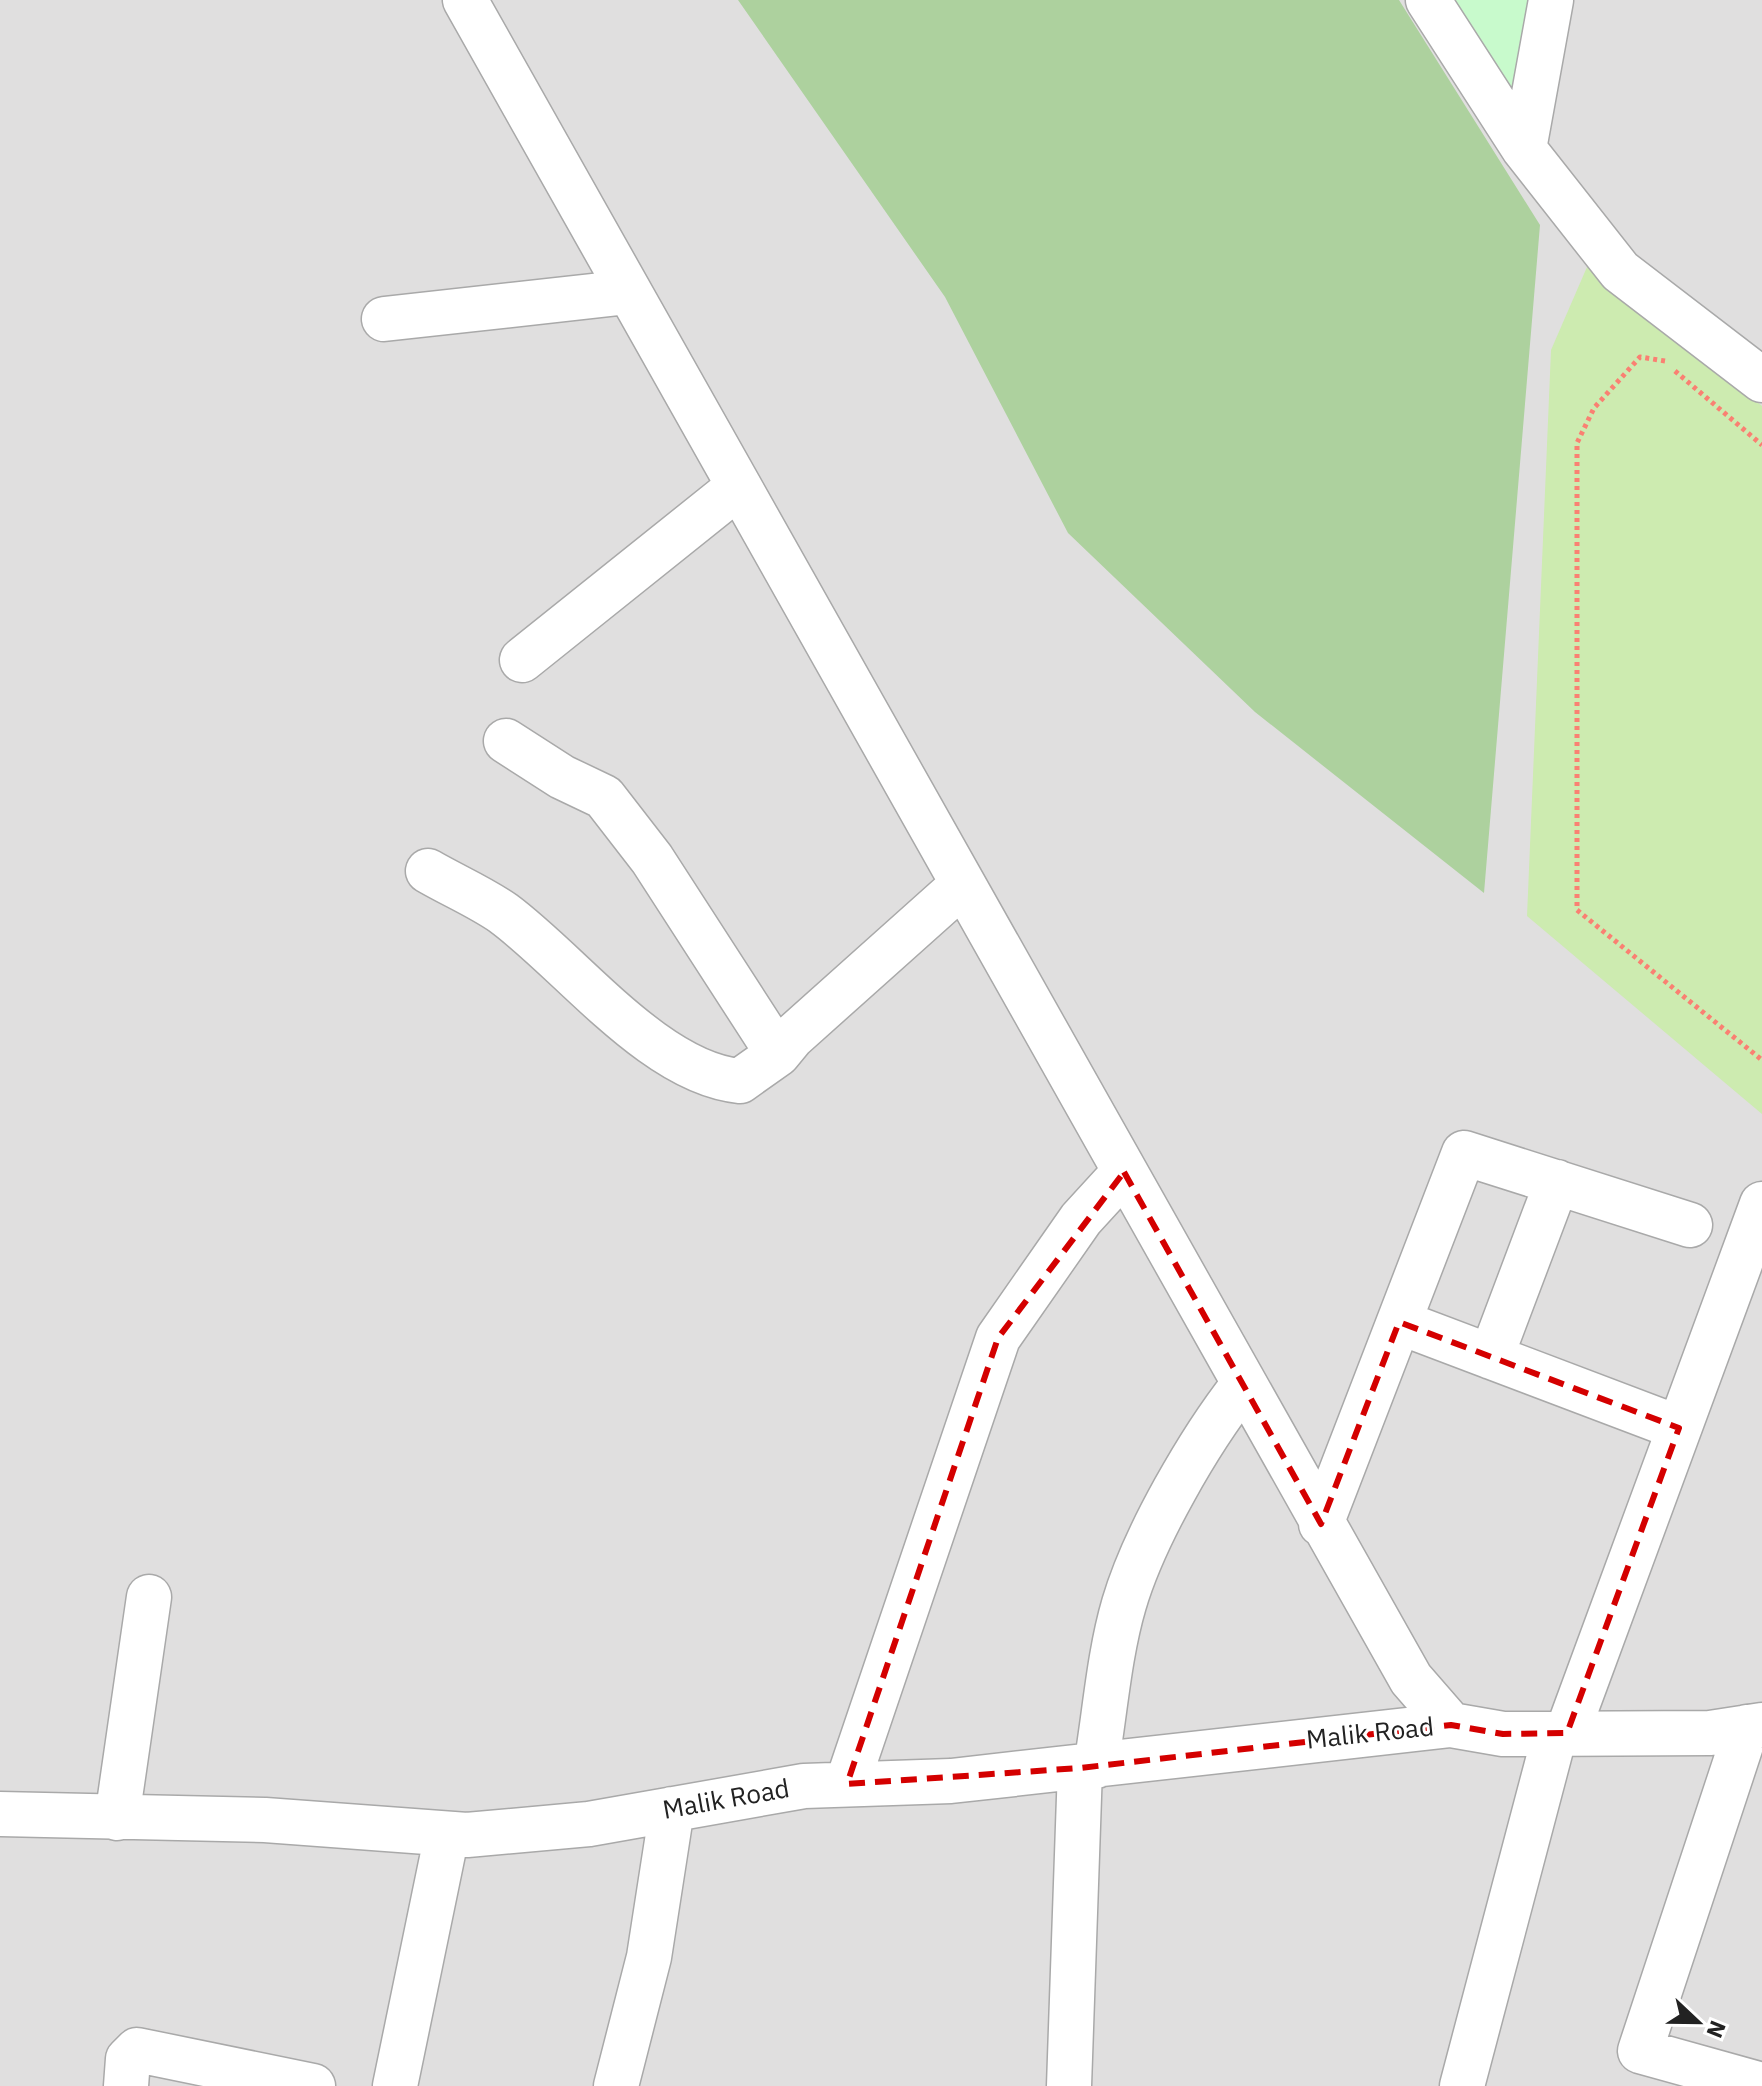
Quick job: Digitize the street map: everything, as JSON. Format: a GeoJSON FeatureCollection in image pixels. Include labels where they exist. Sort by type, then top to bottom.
{"type":"FeatureCollection","features":[{"type":"Feature","properties":{"kind":"street"},"geometry":{"type":"LineString","coordinates":[[465,0],[1321,1524],[1411,1679],[1451,1725]]}},
{"type":"Feature","properties":{"kind":"street"},"geometry":{"type":"LineString","coordinates":[[1428,0],[1524,149],[1620,271],[1762,380]]}},
{"type":"Feature","properties":{"kind":"street"},"geometry":{"type":"LineString","coordinates":[[1524,149],[1551,0]]}},
{"type":"Feature","properties":{"kind":"street"},"geometry":{"type":"LineString","coordinates":[[384,319],[628,292]]}},
{"type":"Feature","properties":{"kind":"street"},"geometry":{"type":"LineString","coordinates":[[522,660],[738,487]]}},
{"type":"Feature","properties":{"kind":"street"},"geometry":{"type":"LineString","coordinates":[[506,741],[562,777],[604,797],[652,859],[778,1054]]}},
{"type":"Feature","properties":{"kind":"street"},"geometry":{"type":"LineString","coordinates":[[428,871],[502,913],[615,1012],[673,1057],[722,1080],[740,1081],[778,1054],[792,1037],[962,885]]}},
{"type":"Feature","properties":{"kind":"street"},"geometry":{"type":"LineString","coordinates":[[1321,1524],[1464,1153],[1690,1225]]}},
{"type":"Feature","properties":{"kind":"street"},"geometry":{"type":"LineString","coordinates":[[847,1784],[998,1338],[1081,1219],[1124,1172]]}},
{"type":"Feature","properties":{"kind":"street"},"geometry":{"type":"LineString","coordinates":[[1491,1357],[1557,1182]]}},
{"type":"Feature","properties":{"kind":"street"},"geometry":{"type":"LineString","coordinates":[[1462,2086],[1561,1733],[1762,1204]]}},
{"type":"Feature","properties":{"kind":"street"},"geometry":{"type":"LineString","coordinates":[[1399,1322],[1679,1428]]}},
{"type":"Feature","properties":{"kind":"street"},"geometry":{"type":"LineString","coordinates":[[1069,2086],[1088,1767],[1123,1605],[1140,1562],[1211,1426],[1243,1385]]}},
{"type":"Feature","properties":{"kind":"street"},"geometry":{"type":"LineString","coordinates":[[117,1818],[149,1597]]}},
{"type":"Feature","properties":{"kind":"street","name":"Malik Road"},"geometry":{"type":"LineString","coordinates":[[0,1814],[265,1820],[467,1835],[589,1824],[804,1786],[951,1781],[1088,1767],[1227,1747],[1451,1725],[1503,1734],[1710,1733],[1754,1726]]}},
{"type":"Feature","properties":{"kind":"street"},"geometry":{"type":"LineString","coordinates":[[1754,1726],[1640,2051],[1762,2085]]}},
{"type":"Feature","properties":{"kind":"street"},"geometry":{"type":"LineString","coordinates":[[616,2086],[649,1957],[672,1809]]}},
{"type":"Feature","properties":{"kind":"street"},"geometry":{"type":"LineString","coordinates":[[395,2086],[447,1834]]}},
{"type":"Feature","properties":{"kind":"street"},"geometry":{"type":"LineString","coordinates":[[126,2086],[128,2059],[137,2050],[313,2086]]}},
{"type":"Feature","properties":{"kind":"path"},"geometry":{"type":"LineString","coordinates":[[1762,445],[1695,391],[1663,359],[1640,357],[1594,408],[1577,443],[1577,910],[1762,1060]]}},
{"type":"Feature","properties":{"kind":"highlighted area"},"geometry":{"type":"Polygon","coordinates":[[[1124,1172],[1321,1524],[1399,1322],[1679,1428],[1567,1733],[1503,1734],[1451,1725],[1080,1768],[847,1784],[998,1338],[1124,1172]]]}},
{"type":"Feature","properties":{"kind":"shaded area"},"geometry":{"type":"Polygon","coordinates":[[[0,0],[1762,0],[1762,2086],[0,2086],[0,0]]]}},
{"type":"Feature","properties":{"kind":"green space"},"geometry":{"type":"Polygon","coordinates":[[[738,0],[1399,0],[1540,225],[1484,893],[1255,712],[1068,533],[945,297],[738,0]]]}},
{"type":"Feature","properties":{"kind":"green space"},"geometry":{"type":"Polygon","coordinates":[[[1448,0],[1544,0],[1515,133],[1448,0]]]}},
{"type":"Feature","properties":{"kind":"green space"},"geometry":{"type":"Polygon","coordinates":[[[1587,267],[1762,406],[1762,1114],[1527,916],[1551,350],[1587,267]]]}}]}
